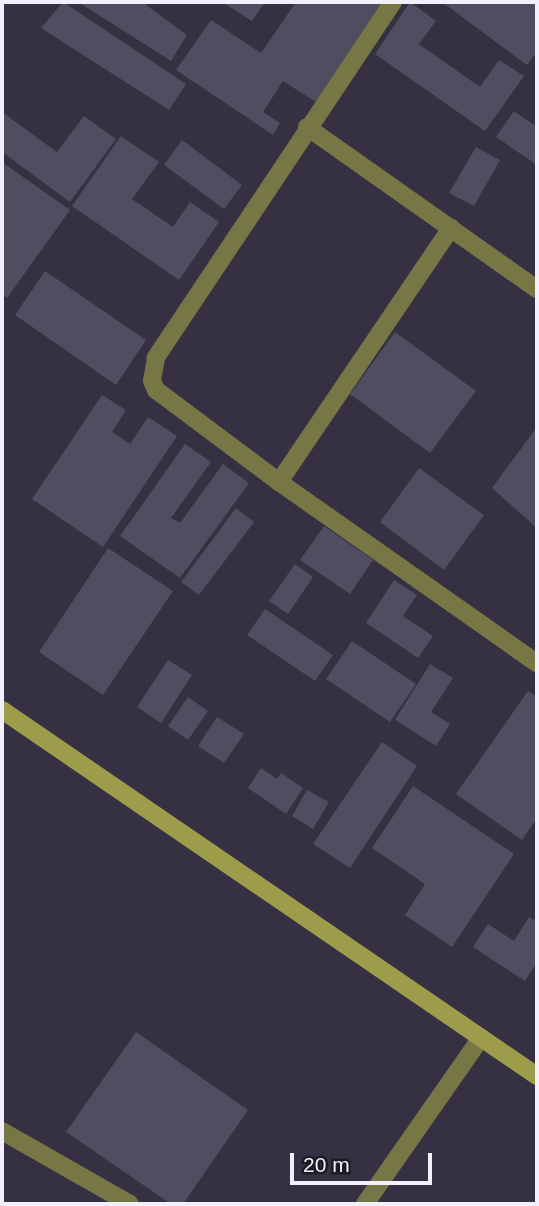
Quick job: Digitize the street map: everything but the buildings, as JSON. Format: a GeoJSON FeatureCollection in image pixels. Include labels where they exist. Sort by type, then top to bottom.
{"type":"FeatureCollection","features":[{"type":"Feature","properties":{"kind":"street"},"geometry":{"type":"LineString","coordinates":[[393,2],[307,127],[156,358],[151,374],[156,390],[279,482],[537,663]]}},
{"type":"Feature","properties":{"kind":"street"},"geometry":{"type":"LineString","coordinates":[[307,127],[537,289]]}},
{"type":"Feature","properties":{"kind":"street"},"geometry":{"type":"LineString","coordinates":[[279,482],[451,228]]}},
{"type":"Feature","properties":{"kind":"street"},"geometry":{"type":"LineString","coordinates":[[2,710],[537,1076]]}},
{"type":"Feature","properties":{"kind":"street"},"geometry":{"type":"LineString","coordinates":[[365,1204],[481,1038]]}},
{"type":"Feature","properties":{"kind":"street"},"geometry":{"type":"LineString","coordinates":[[2,1131],[130,1204]]}}]}
